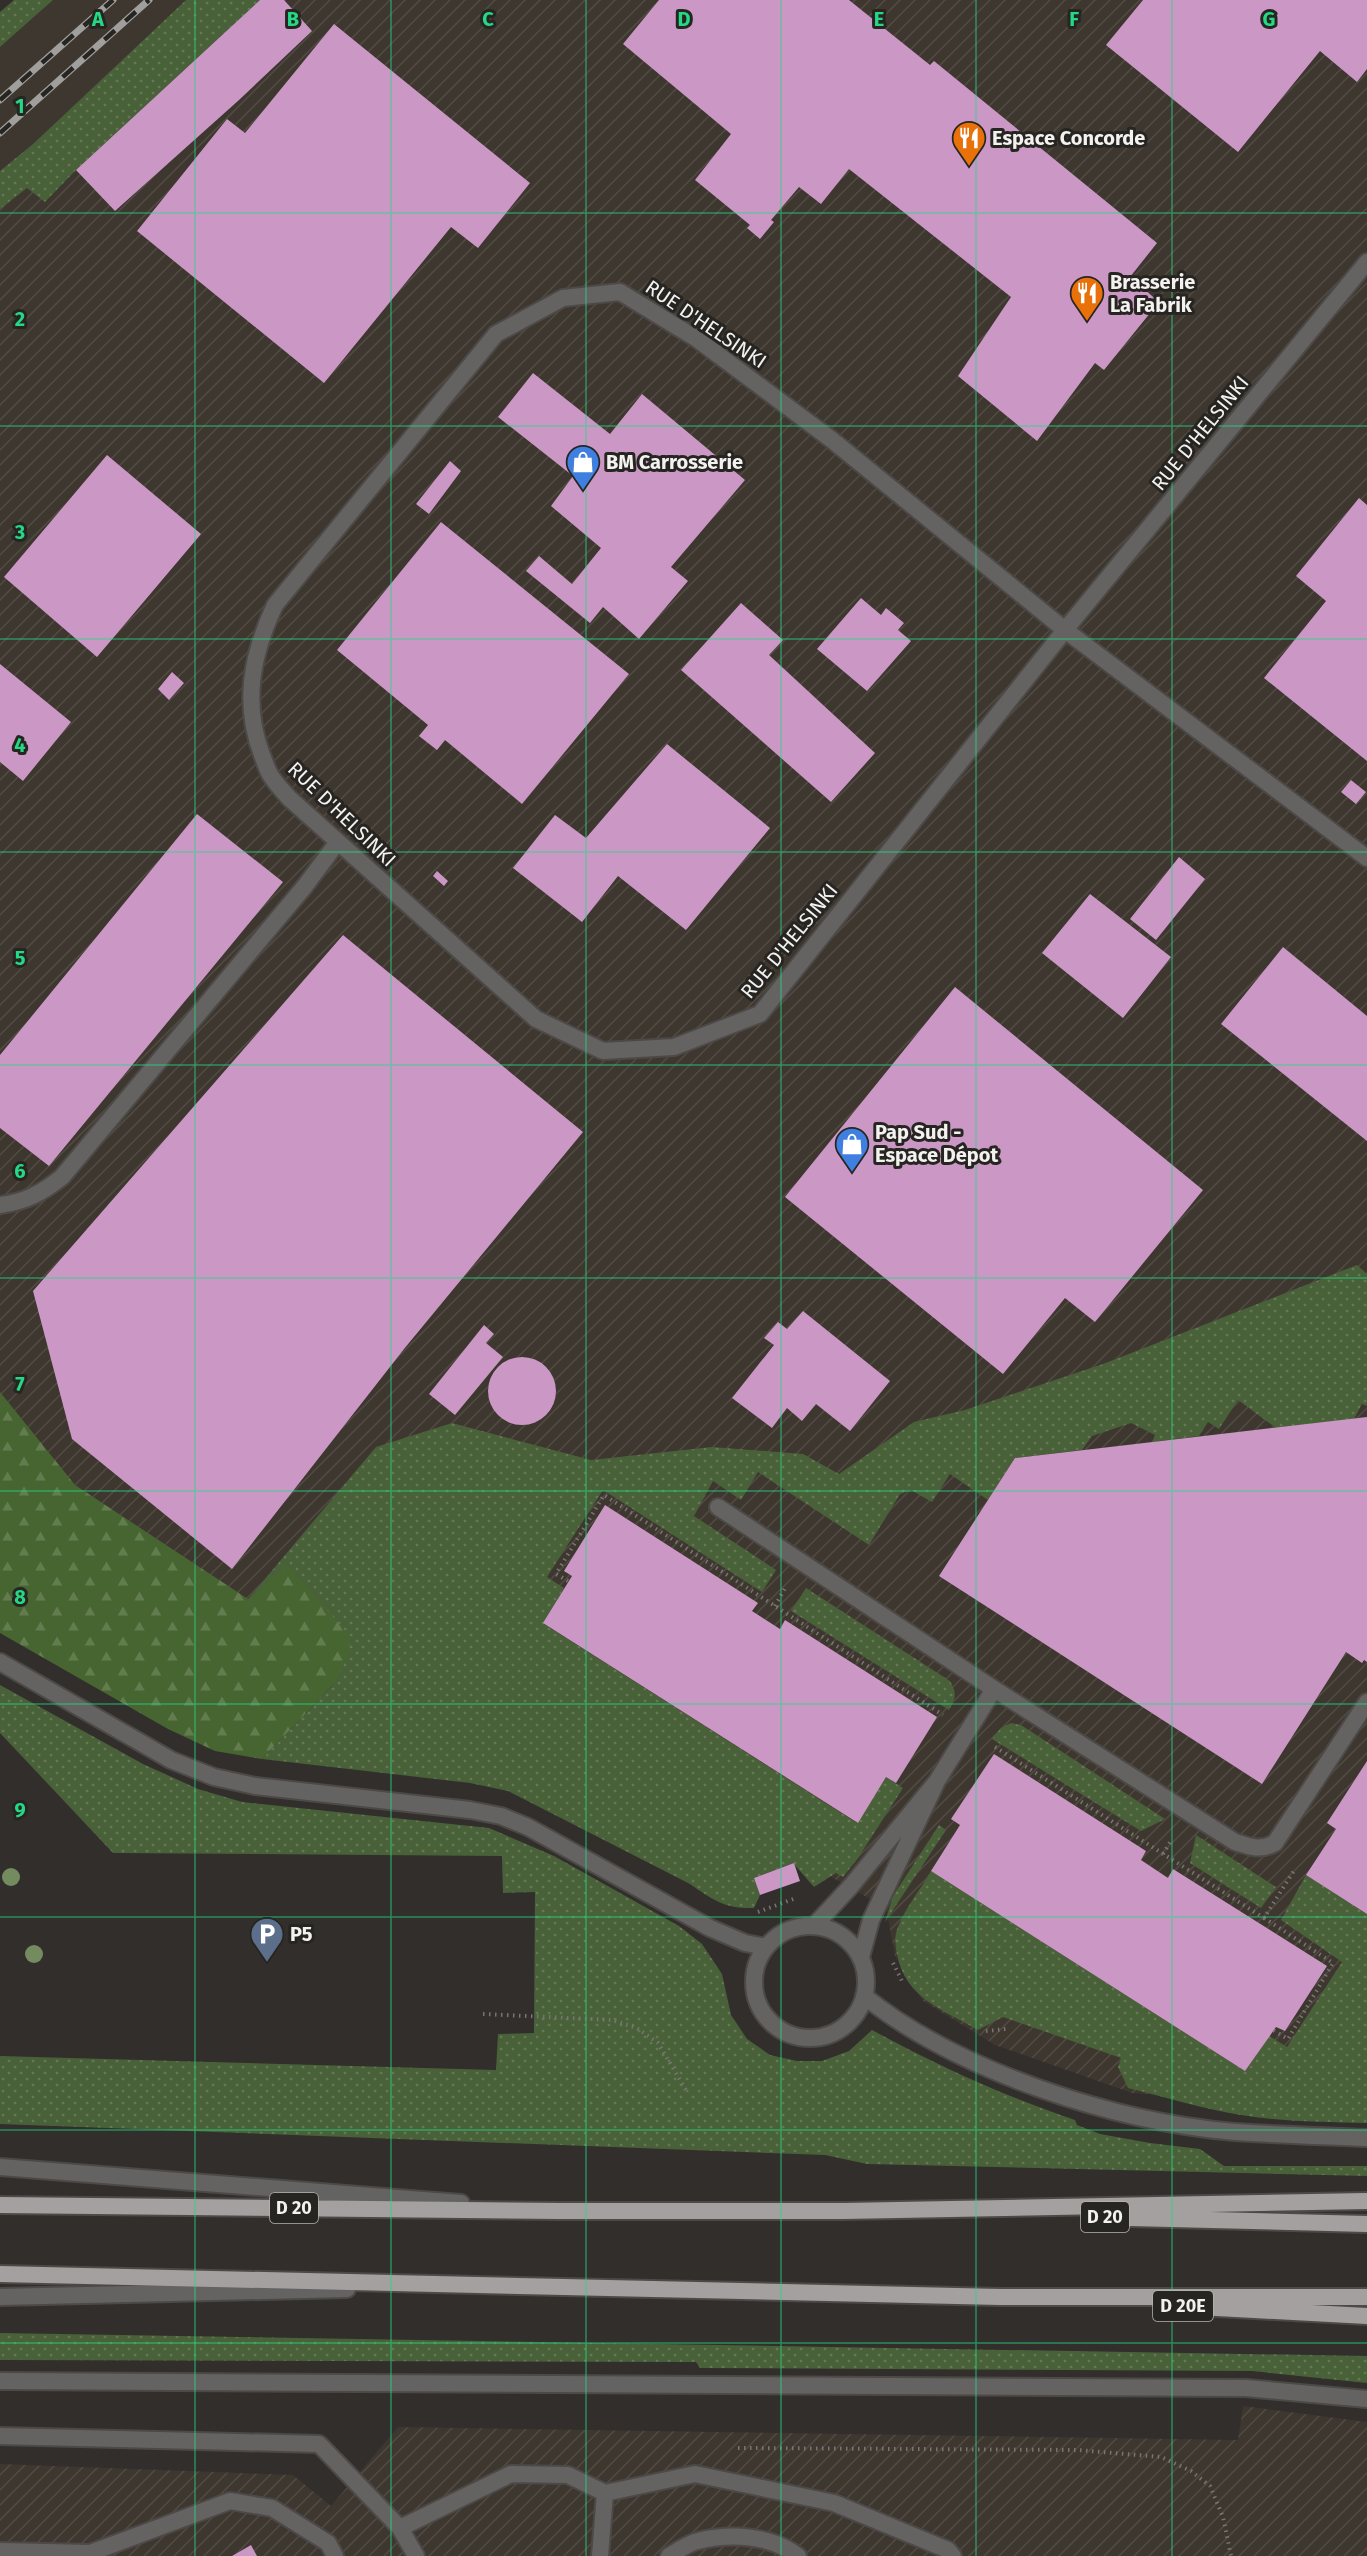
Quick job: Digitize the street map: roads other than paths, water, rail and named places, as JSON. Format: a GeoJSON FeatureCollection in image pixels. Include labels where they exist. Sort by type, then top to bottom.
{"type":"FeatureCollection","features":[{"type":"Feature","properties":{"kind":"highway"},"geometry":{"type":"LineString","coordinates":[[844,2211],[1367,2201]]}},
{"type":"Feature","properties":{"kind":"highway","name":"D 20"},"geometry":{"type":"LineString","coordinates":[[0,2205],[560,2211],[844,2211],[1367,2224]]}},
{"type":"Feature","properties":{"kind":"highway"},"geometry":{"type":"LineString","coordinates":[[0,2274],[1000,2297],[1367,2297]]}},
{"type":"Feature","properties":{"kind":"highway","name":"D 20E"},"geometry":{"type":"LineString","coordinates":[[1000,2297],[1367,2316]]}},
{"type":"Feature","properties":{"kind":"street","name":"RUE D'HELSINKI"},"geometry":{"type":"LineString","coordinates":[[1367,262],[1065,630],[760,1014],[674,1047],[603,1051],[536,1019],[289,798],[270,775],[256,738],[251,705],[252,676],[257,648],[275,605],[496,334],[563,298],[620,292],[697,339],[832,440],[1065,630],[1367,858]]}},
{"type":"Feature","properties":{"kind":"street"},"geometry":{"type":"LineString","coordinates":[[0,1205],[17,1203],[42,1193],[62,1177],[305,886],[337,843]]}},
{"type":"Feature","properties":{"kind":"street"},"geometry":{"type":"LineString","coordinates":[[718,1507],[994,1689],[1235,1842],[1265,1849],[1275,1843],[1367,1702]]}},
{"type":"Feature","properties":{"kind":"street"},"geometry":{"type":"LineString","coordinates":[[0,1662],[171,1760],[214,1777],[255,1786],[470,1810],[501,1816],[528,1827],[726,1936],[766,1947]]}},
{"type":"Feature","properties":{"kind":"street"},"geometry":{"type":"LineString","coordinates":[[861,1957],[871,1920],[937,1780],[994,1689]]}},
{"type":"Feature","properties":{"kind":"street"},"geometry":{"type":"LineString","coordinates":[[814,1926],[851,1886],[937,1780]]}},
{"type":"Feature","properties":{"kind":"street"},"geometry":{"type":"LineString","coordinates":[[814,1926],[833,1930],[849,1941],[861,1957],[866,1976],[864,1996],[856,2013],[843,2027],[826,2036],[808,2038],[791,2035],[775,2026],[763,2013],[756,1997],[753,1980],[757,1962],[766,1947],[779,1935],[794,1928],[814,1926]]}},
{"type":"Feature","properties":{"kind":"street"},"geometry":{"type":"LineString","coordinates":[[864,1996],[884,2012],[925,2036],[985,2066],[1053,2092],[1117,2112],[1234,2132],[1367,2138]]}},
{"type":"Feature","properties":{"kind":"street"},"geometry":{"type":"LineString","coordinates":[[0,2167],[560,2211]]}},
{"type":"Feature","properties":{"kind":"street"},"geometry":{"type":"LineString","coordinates":[[0,2297],[524,2285]]}},
{"type":"Feature","properties":{"kind":"street"},"geometry":{"type":"LineString","coordinates":[[0,2381],[1246,2388],[1367,2399]]}},
{"type":"Feature","properties":{"kind":"street"},"geometry":{"type":"LineString","coordinates":[[0,2436],[319,2444],[400,2528],[416,2556]]}},
{"type":"Feature","properties":{"kind":"street"},"geometry":{"type":"LineString","coordinates":[[400,2528],[512,2474],[567,2475],[605,2493],[695,2474],[834,2503],[948,2550],[952,2556]]}},
{"type":"Feature","properties":{"kind":"street"},"geometry":{"type":"LineString","coordinates":[[600,2556],[605,2493]]}},
{"type":"Feature","properties":{"kind":"street"},"geometry":{"type":"LineString","coordinates":[[0,2551],[90,2553],[230,2501],[272,2508],[328,2543],[335,2556]]}},
{"type":"Feature","properties":{"kind":"street"},"geometry":{"type":"LineString","coordinates":[[669,2556],[697,2541],[745,2536],[785,2546],[798,2556]]}},
{"type":"Feature","properties":{"kind":"railway"},"geometry":{"type":"LineString","coordinates":[[0,100],[113,0]]}},
{"type":"Feature","properties":{"kind":"railway"},"geometry":{"type":"LineString","coordinates":[[0,133],[149,0]]}},
{"type":"Feature","properties":{"kind":"place","name":"Espace Concorde"},"geometry":{"type":"Point","coordinates":[969,167]}},
{"type":"Feature","properties":{"kind":"place","name":"Brasserie La Fabrik"},"geometry":{"type":"Point","coordinates":[1087,322]}},
{"type":"Feature","properties":{"kind":"place","name":"BM Carrosserie"},"geometry":{"type":"Point","coordinates":[583,491]}},
{"type":"Feature","properties":{"kind":"place","name":"Pap Sud - Espace Dépot"},"geometry":{"type":"Point","coordinates":[852,1173]}},
{"type":"Feature","properties":{"kind":"place","name":"P5"},"geometry":{"type":"Point","coordinates":[267,1963]}}]}
